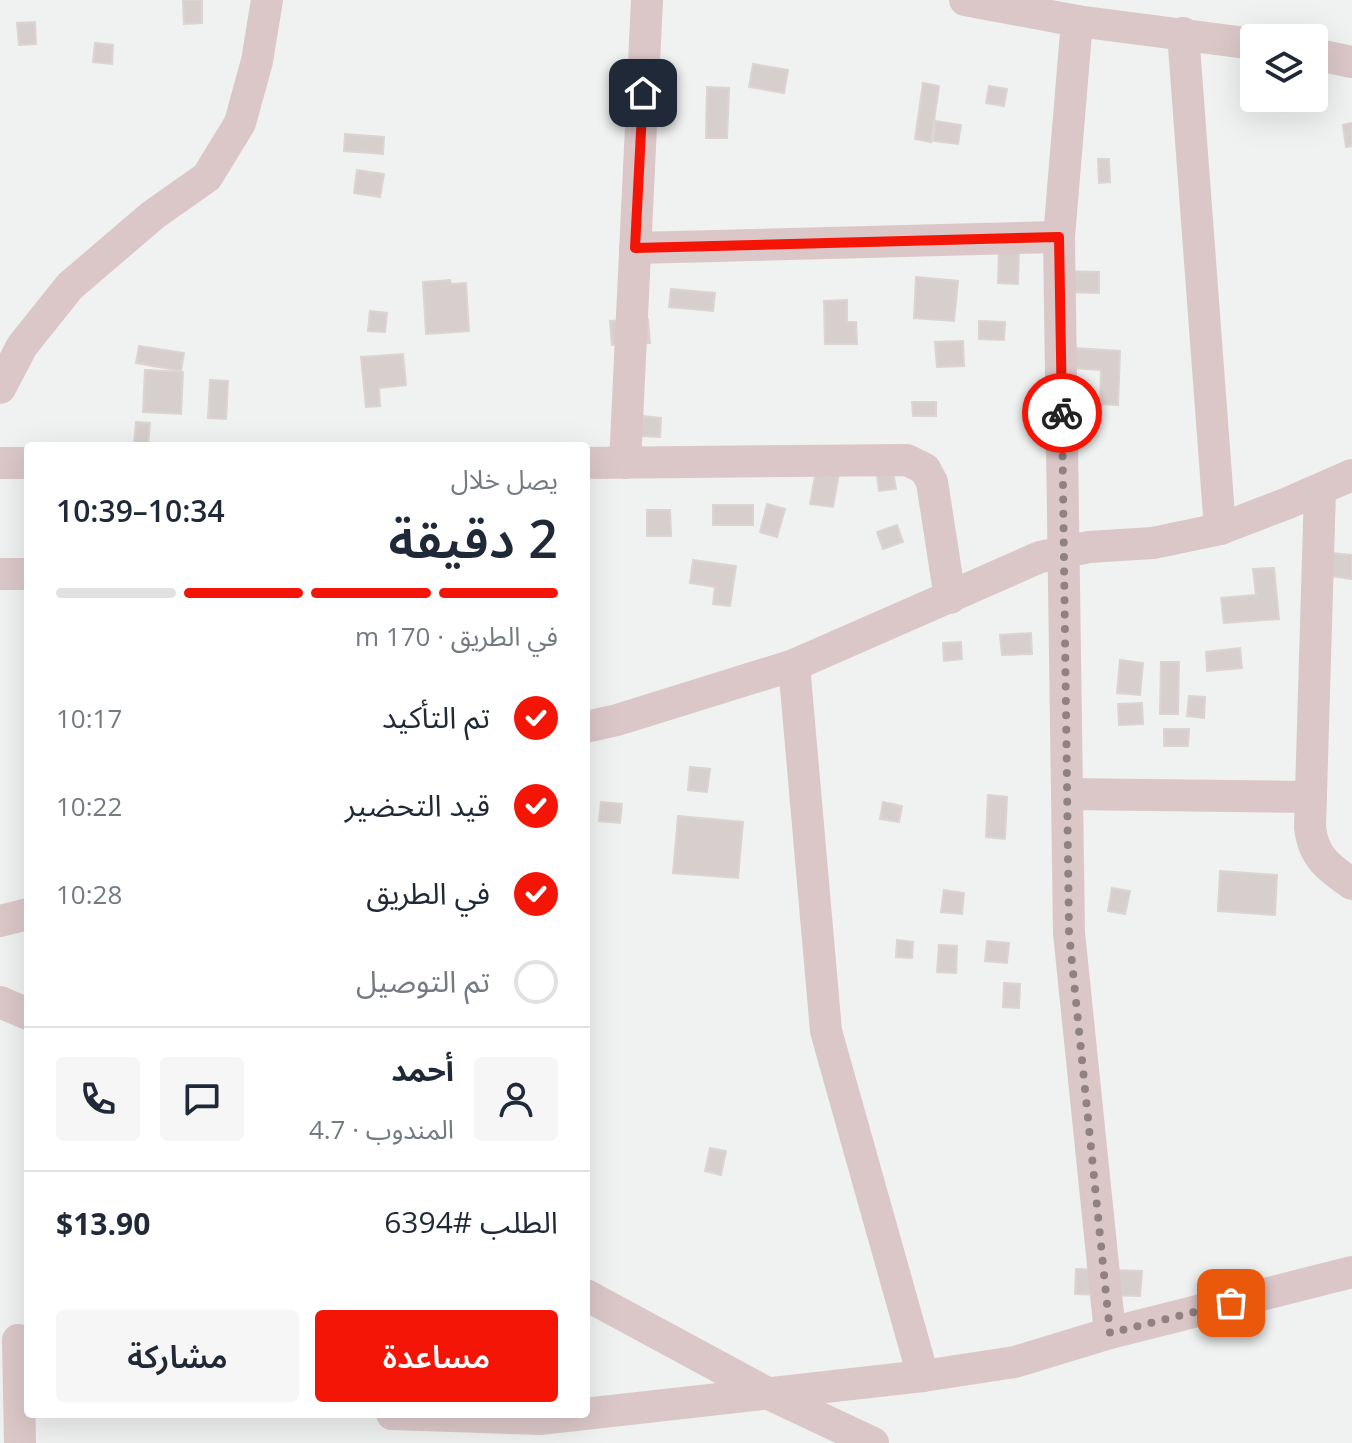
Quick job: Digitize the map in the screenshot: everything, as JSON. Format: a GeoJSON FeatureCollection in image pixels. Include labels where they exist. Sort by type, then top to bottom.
{"type":"FeatureCollection","features":[{"type":"Feature","properties":{"kind":"street"},"geometry":{"type":"LineString","coordinates":[[0,388],[22,346],[70,286],[153,215],[207,177],[240,123],[257,61],[267,0]]}},
{"type":"Feature","properties":{"kind":"street"},"geometry":{"type":"LineString","coordinates":[[625,463],[647,0]]}},
{"type":"Feature","properties":{"kind":"street"},"geometry":{"type":"LineString","coordinates":[[965,0],[1077,21],[1240,42]]}},
{"type":"Feature","properties":{"kind":"street"},"geometry":{"type":"LineString","coordinates":[[1077,21],[1059,237],[1069,933],[1110,1333]]}},
{"type":"Feature","properties":{"kind":"street"},"geometry":{"type":"LineString","coordinates":[[1183,33],[1220,529]]}},
{"type":"Feature","properties":{"kind":"street"},"geometry":{"type":"LineString","coordinates":[[1328,57],[1352,62]]}},
{"type":"Feature","properties":{"kind":"street"},"geometry":{"type":"LineString","coordinates":[[635,248],[1059,237]]}},
{"type":"Feature","properties":{"kind":"street"},"geometry":{"type":"LineString","coordinates":[[590,463],[907,460],[925,469],[932,482],[950,598]]}},
{"type":"Feature","properties":{"kind":"street"},"geometry":{"type":"LineString","coordinates":[[0,463],[24,463]]}},
{"type":"Feature","properties":{"kind":"street"},"geometry":{"type":"LineString","coordinates":[[590,726],[794,665],[1040,557],[1089,547],[1153,543],[1220,529],[1352,475]]}},
{"type":"Feature","properties":{"kind":"street"},"geometry":{"type":"LineString","coordinates":[[1320,490],[1312,842],[1325,865],[1352,884]]}},
{"type":"Feature","properties":{"kind":"street"},"geometry":{"type":"LineString","coordinates":[[0,574],[24,574]]}},
{"type":"Feature","properties":{"kind":"street"},"geometry":{"type":"LineString","coordinates":[[794,665],[826,1031],[923,1376]]}},
{"type":"Feature","properties":{"kind":"street"},"geometry":{"type":"LineString","coordinates":[[1067,794],[1311,797]]}},
{"type":"Feature","properties":{"kind":"street"},"geometry":{"type":"LineString","coordinates":[[0,921],[24,915]]}},
{"type":"Feature","properties":{"kind":"street"},"geometry":{"type":"LineString","coordinates":[[0,1002],[24,1012]]}},
{"type":"Feature","properties":{"kind":"street"},"geometry":{"type":"LineString","coordinates":[[590,1414],[923,1376],[1015,1362],[1110,1333],[1352,1272]]}},
{"type":"Feature","properties":{"kind":"street"},"geometry":{"type":"LineString","coordinates":[[590,1297],[769,1394],[873,1443]]}},
{"type":"Feature","properties":{"kind":"street"},"geometry":{"type":"LineString","coordinates":[[15,1341],[20,1443]]}},
{"type":"Feature","properties":{"kind":"street"},"geometry":{"type":"LineString","coordinates":[[488,1418],[549,1418]]}},
{"type":"Feature","properties":{"kind":"building"},"geometry":{"type":"Polygon","coordinates":[[[183,0],[202,0],[202,23],[184,24],[183,0]]]}},
{"type":"Feature","properties":{"kind":"building"},"geometry":{"type":"Polygon","coordinates":[[[35,22],[36,44],[19,45],[17,23],[35,22]]]}},
{"type":"Feature","properties":{"kind":"building"},"geometry":{"type":"Polygon","coordinates":[[[95,43],[113,45],[112,64],[93,62],[95,43]]]}},
{"type":"Feature","properties":{"kind":"building"},"geometry":{"type":"Polygon","coordinates":[[[753,64],[788,70],[784,93],[749,87],[753,64]]]}},
{"type":"Feature","properties":{"kind":"building"},"geometry":{"type":"Polygon","coordinates":[[[923,83],[939,86],[931,142],[915,139],[923,83]]]}},
{"type":"Feature","properties":{"kind":"building"},"geometry":{"type":"Polygon","coordinates":[[[989,86],[1007,89],[1004,106],[986,103],[989,86]]]}},
{"type":"Feature","properties":{"kind":"building"},"geometry":{"type":"Polygon","coordinates":[[[707,87],[729,88],[727,138],[706,138],[707,87]]]}},
{"type":"Feature","properties":{"kind":"building"},"geometry":{"type":"Polygon","coordinates":[[[936,121],[961,125],[958,144],[933,141],[936,121]]]}},
{"type":"Feature","properties":{"kind":"building"},"geometry":{"type":"Polygon","coordinates":[[[1352,123],[1352,146],[1346,147],[1343,125],[1352,123]]]}},
{"type":"Feature","properties":{"kind":"building"},"geometry":{"type":"Polygon","coordinates":[[[345,134],[384,137],[383,154],[344,151],[345,134]]]}},
{"type":"Feature","properties":{"kind":"building"},"geometry":{"type":"Polygon","coordinates":[[[1098,159],[1109,159],[1110,182],[1099,183],[1098,159]]]}},
{"type":"Feature","properties":{"kind":"building"},"geometry":{"type":"Polygon","coordinates":[[[357,170],[384,174],[380,197],[354,193],[357,170]]]}},
{"type":"Feature","properties":{"kind":"building"},"geometry":{"type":"Polygon","coordinates":[[[999,250],[1019,251],[1018,284],[998,283],[999,250]]]}},
{"type":"Feature","properties":{"kind":"building"},"geometry":{"type":"Polygon","coordinates":[[[1064,271],[1099,272],[1099,293],[1063,292],[1064,271]]]}},
{"type":"Feature","properties":{"kind":"building"},"geometry":{"type":"Polygon","coordinates":[[[916,277],[958,281],[954,321],[914,318],[916,277]]]}},
{"type":"Feature","properties":{"kind":"building"},"geometry":{"type":"Polygon","coordinates":[[[450,280],[451,284],[466,283],[469,331],[426,334],[423,282],[450,280]]]}},
{"type":"Feature","properties":{"kind":"building"},"geometry":{"type":"Polygon","coordinates":[[[671,289],[715,293],[713,311],[669,307],[671,289]]]}},
{"type":"Feature","properties":{"kind":"building"},"geometry":{"type":"Polygon","coordinates":[[[847,300],[847,322],[856,322],[857,344],[825,344],[824,301],[847,300]]]}},
{"type":"Feature","properties":{"kind":"building"},"geometry":{"type":"Polygon","coordinates":[[[370,311],[387,313],[385,332],[368,331],[370,311]]]}},
{"type":"Feature","properties":{"kind":"building"},"geometry":{"type":"Polygon","coordinates":[[[648,319],[650,343],[612,345],[610,321],[648,319]]]}},
{"type":"Feature","properties":{"kind":"building"},"geometry":{"type":"Polygon","coordinates":[[[979,321],[1005,322],[1004,340],[979,339],[979,321]]]}},
{"type":"Feature","properties":{"kind":"building"},"geometry":{"type":"Polygon","coordinates":[[[963,341],[964,366],[937,367],[935,342],[963,341]]]}},
{"type":"Feature","properties":{"kind":"building"},"geometry":{"type":"Polygon","coordinates":[[[139,346],[184,353],[181,371],[136,363],[139,346]]]}},
{"type":"Feature","properties":{"kind":"building"},"geometry":{"type":"Polygon","coordinates":[[[1074,348],[1120,351],[1118,405],[1100,404],[1101,370],[1073,368],[1074,348]]]}},
{"type":"Feature","properties":{"kind":"building"},"geometry":{"type":"Polygon","coordinates":[[[403,354],[406,385],[379,388],[380,406],[366,407],[361,357],[403,354]]]}},
{"type":"Feature","properties":{"kind":"building"},"geometry":{"type":"Polygon","coordinates":[[[145,370],[183,372],[181,414],[143,412],[145,370]]]}},
{"type":"Feature","properties":{"kind":"building"},"geometry":{"type":"Polygon","coordinates":[[[210,380],[228,381],[226,419],[208,418],[210,380]]]}},
{"type":"Feature","properties":{"kind":"building"},"geometry":{"type":"Polygon","coordinates":[[[912,402],[936,402],[936,416],[913,416],[912,402]]]}},
{"type":"Feature","properties":{"kind":"building"},"geometry":{"type":"Polygon","coordinates":[[[643,416],[661,418],[660,437],[641,436],[643,416]]]}},
{"type":"Feature","properties":{"kind":"building"},"geometry":{"type":"Polygon","coordinates":[[[136,422],[150,423],[148,442],[134,442],[136,422]]]}},
{"type":"Feature","properties":{"kind":"building"},"geometry":{"type":"Polygon","coordinates":[[[817,465],[840,468],[833,507],[810,504],[817,465]]]}},
{"type":"Feature","properties":{"kind":"building"},"geometry":{"type":"Polygon","coordinates":[[[892,465],[896,489],[879,491],[876,467],[892,465]]]}},
{"type":"Feature","properties":{"kind":"building"},"geometry":{"type":"Polygon","coordinates":[[[767,504],[785,509],[777,537],[760,532],[767,504]]]}},
{"type":"Feature","properties":{"kind":"building"},"geometry":{"type":"Polygon","coordinates":[[[713,505],[753,505],[753,525],[713,525],[713,505]]]}},
{"type":"Feature","properties":{"kind":"building"},"geometry":{"type":"Polygon","coordinates":[[[647,510],[670,510],[671,536],[647,536],[647,510]]]}},
{"type":"Feature","properties":{"kind":"building"},"geometry":{"type":"Polygon","coordinates":[[[897,525],[903,542],[883,549],[877,532],[897,525]]]}},
{"type":"Feature","properties":{"kind":"building"},"geometry":{"type":"Polygon","coordinates":[[[1332,553],[1352,555],[1352,579],[1329,576],[1332,553]]]}},
{"type":"Feature","properties":{"kind":"building"},"geometry":{"type":"Polygon","coordinates":[[[693,560],[736,566],[730,606],[713,604],[715,587],[690,583],[693,560]]]}},
{"type":"Feature","properties":{"kind":"building"},"geometry":{"type":"Polygon","coordinates":[[[1274,568],[1279,619],[1224,623],[1221,598],[1256,595],[1253,569],[1274,568]]]}},
{"type":"Feature","properties":{"kind":"building"},"geometry":{"type":"Polygon","coordinates":[[[1031,633],[1032,654],[1002,655],[1000,635],[1031,633]]]}},
{"type":"Feature","properties":{"kind":"building"},"geometry":{"type":"Polygon","coordinates":[[[961,642],[962,659],[944,661],[943,643],[961,642]]]}},
{"type":"Feature","properties":{"kind":"building"},"geometry":{"type":"Polygon","coordinates":[[[1240,648],[1242,668],[1207,671],[1206,652],[1240,648]]]}},
{"type":"Feature","properties":{"kind":"building"},"geometry":{"type":"Polygon","coordinates":[[[1120,660],[1143,663],[1140,695],[1117,693],[1120,660]]]}},
{"type":"Feature","properties":{"kind":"building"},"geometry":{"type":"Polygon","coordinates":[[[1161,662],[1179,662],[1178,714],[1160,714],[1161,662]]]}},
{"type":"Feature","properties":{"kind":"building"},"geometry":{"type":"Polygon","coordinates":[[[1189,696],[1205,697],[1204,718],[1187,716],[1189,696]]]}},
{"type":"Feature","properties":{"kind":"building"},"geometry":{"type":"Polygon","coordinates":[[[1142,703],[1143,724],[1119,725],[1118,704],[1142,703]]]}},
{"type":"Feature","properties":{"kind":"building"},"geometry":{"type":"Polygon","coordinates":[[[1164,729],[1189,729],[1188,746],[1164,746],[1164,729]]]}},
{"type":"Feature","properties":{"kind":"building"},"geometry":{"type":"Polygon","coordinates":[[[690,767],[710,769],[707,792],[688,790],[690,767]]]}},
{"type":"Feature","properties":{"kind":"building"},"geometry":{"type":"Polygon","coordinates":[[[988,795],[1007,797],[1005,839],[986,837],[988,795]]]}},
{"type":"Feature","properties":{"kind":"building"},"geometry":{"type":"Polygon","coordinates":[[[601,802],[622,804],[620,823],[599,821],[601,802]]]}},
{"type":"Feature","properties":{"kind":"building"},"geometry":{"type":"Polygon","coordinates":[[[883,802],[902,806],[899,822],[880,819],[883,802]]]}},
{"type":"Feature","properties":{"kind":"building"},"geometry":{"type":"Polygon","coordinates":[[[678,816],[743,822],[738,878],[673,873],[678,816]]]}},
{"type":"Feature","properties":{"kind":"building"},"geometry":{"type":"Polygon","coordinates":[[[1220,871],[1277,875],[1275,915],[1218,911],[1220,871]]]}},
{"type":"Feature","properties":{"kind":"building"},"geometry":{"type":"Polygon","coordinates":[[[1112,888],[1130,891],[1125,914],[1108,911],[1112,888]]]}},
{"type":"Feature","properties":{"kind":"building"},"geometry":{"type":"Polygon","coordinates":[[[944,890],[964,893],[962,914],[941,912],[944,890]]]}},
{"type":"Feature","properties":{"kind":"building"},"geometry":{"type":"Polygon","coordinates":[[[897,940],[913,942],[912,958],[896,957],[897,940]]]}},
{"type":"Feature","properties":{"kind":"building"},"geometry":{"type":"Polygon","coordinates":[[[987,941],[1009,943],[1007,963],[985,961],[987,941]]]}},
{"type":"Feature","properties":{"kind":"building"},"geometry":{"type":"Polygon","coordinates":[[[939,945],[957,946],[956,973],[937,972],[939,945]]]}},
{"type":"Feature","properties":{"kind":"building"},"geometry":{"type":"Polygon","coordinates":[[[1004,983],[1020,984],[1019,1008],[1003,1007],[1004,983]]]}},
{"type":"Feature","properties":{"kind":"building"},"geometry":{"type":"Polygon","coordinates":[[[710,1148],[726,1151],[721,1175],[705,1171],[710,1148]]]}},
{"type":"Feature","properties":{"kind":"building"},"geometry":{"type":"Polygon","coordinates":[[[1076,1269],[1142,1271],[1140,1296],[1075,1294],[1076,1269]]]}},
{"type":"Feature","properties":{"kind":"way so far"},"geometry":{"type":"LineString","coordinates":[[1062,413],[1069,933],[1110,1333],[1231,1303]]}},
{"type":"Feature","properties":{"kind":"route"},"geometry":{"type":"LineString","coordinates":[[643,93],[635,248],[1059,237],[1062,413]]}}]}
